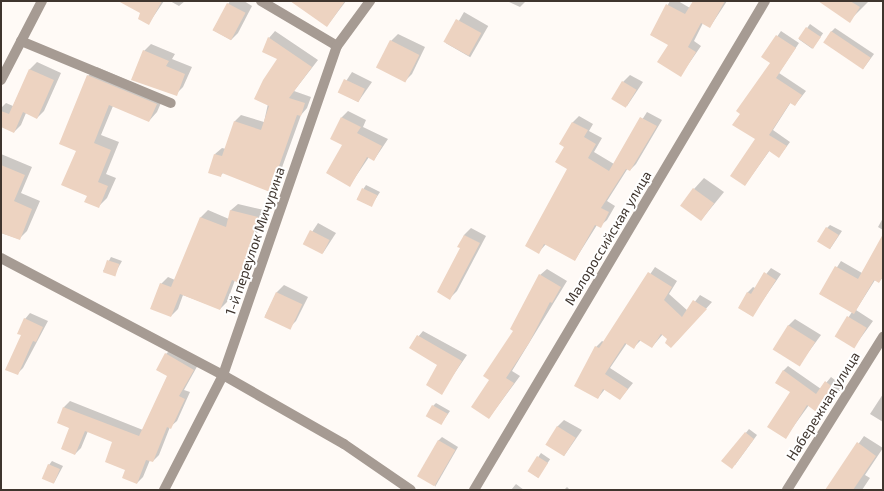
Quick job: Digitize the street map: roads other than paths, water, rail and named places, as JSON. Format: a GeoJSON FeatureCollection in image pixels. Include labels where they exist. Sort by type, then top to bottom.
{"type":"FeatureCollection","features":[{"type":"Feature","properties":{"kind":"street"},"geometry":{"type":"LineString","coordinates":[[1,80],[42,1]]}},
{"type":"Feature","properties":{"kind":"street"},"geometry":{"type":"LineString","coordinates":[[261,1],[337,46]]}},
{"type":"Feature","properties":{"kind":"street","name":"1-й переулок Мичурина"},"geometry":{"type":"LineString","coordinates":[[164,490],[223,375],[337,46],[370,1]]}},
{"type":"Feature","properties":{"kind":"street","name":"Малороссийская улица"},"geometry":{"type":"LineString","coordinates":[[474,490],[765,1]]}},
{"type":"Feature","properties":{"kind":"street"},"geometry":{"type":"LineString","coordinates":[[21,41],[171,103]]}},
{"type":"Feature","properties":{"kind":"street"},"geometry":{"type":"LineString","coordinates":[[1,258],[223,375],[344,444],[411,490]]}},
{"type":"Feature","properties":{"kind":"street","name":"Набережная улица"},"geometry":{"type":"LineString","coordinates":[[787,490],[883,337]]}}]}
